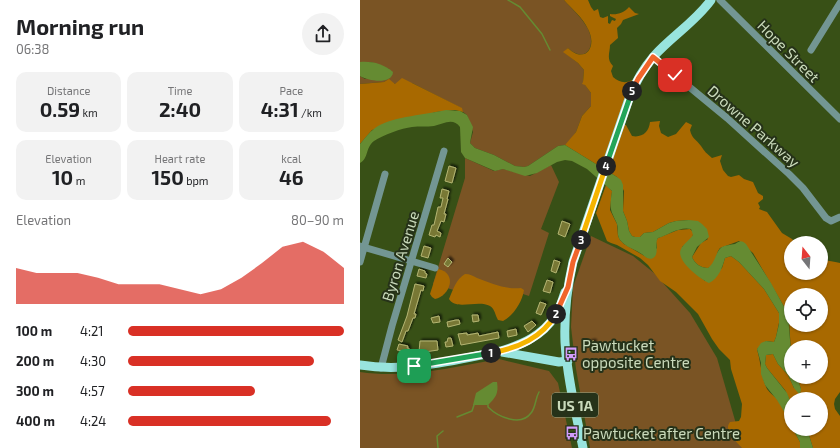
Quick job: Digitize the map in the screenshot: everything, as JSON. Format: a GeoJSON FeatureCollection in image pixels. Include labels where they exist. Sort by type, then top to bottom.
{"type":"FeatureCollection","features":[{"type":"Feature","properties":{"kind":"main road","name":"US 1A"},"geometry":{"type":"LineString","coordinates":[[582,448],[565,339],[568,287],[573,262],[633,87],[653,57],[702,12],[711,0]]}},
{"type":"Feature","properties":{"kind":"main road"},"geometry":{"type":"LineString","coordinates":[[360,365],[381,368],[414,366],[500,351],[527,341],[542,331],[556,315],[568,287]]}},
{"type":"Feature","properties":{"kind":"main road"},"geometry":{"type":"LineString","coordinates":[[500,351],[559,362],[568,361]]}},
{"type":"Feature","properties":{"kind":"street","name":"Hope Street"},"geometry":{"type":"LineString","coordinates":[[720,0],[840,119]]}},
{"type":"Feature","properties":{"kind":"street"},"geometry":{"type":"LineString","coordinates":[[810,50],[840,3]]}},
{"type":"Feature","properties":{"kind":"street","name":"Drowne Parkway"},"geometry":{"type":"LineString","coordinates":[[653,57],[727,118],[789,174],[803,188],[826,218],[830,221],[840,217]]}},
{"type":"Feature","properties":{"kind":"street","name":"Byron Avenue"},"geometry":{"type":"LineString","coordinates":[[381,368],[444,151]]}},
{"type":"Feature","properties":{"kind":"street"},"geometry":{"type":"LineString","coordinates":[[360,262],[362,247],[385,174]]}},
{"type":"Feature","properties":{"kind":"street"},"geometry":{"type":"LineString","coordinates":[[362,247],[435,268]]}},
{"type":"Feature","properties":{"kind":"shaded area"},"geometry":{"type":"Polygon","coordinates":[[[360,0],[564,0],[583,21],[590,36],[590,47],[584,54],[574,53],[568,48],[564,52],[584,70],[583,82],[591,93],[591,106],[582,116],[576,132],[569,142],[565,145],[558,146],[528,166],[515,166],[494,155],[475,148],[470,143],[473,132],[467,115],[461,108],[412,83],[395,84],[388,80],[384,82],[360,84],[360,76],[365,79],[389,69],[371,62],[360,62],[360,0]]]}},
{"type":"Feature","properties":{"kind":"shaded area"},"geometry":{"type":"Polygon","coordinates":[[[564,0],[588,0],[594,11],[598,9],[600,17],[603,18],[608,16],[608,23],[610,24],[612,20],[615,21],[616,19],[610,16],[610,14],[620,13],[629,7],[635,13],[639,14],[623,20],[617,28],[618,38],[610,45],[609,56],[613,66],[611,71],[613,77],[622,82],[632,80],[637,83],[622,124],[626,125],[632,136],[639,136],[647,131],[650,122],[660,121],[659,126],[661,133],[668,137],[676,134],[686,122],[692,125],[690,130],[694,139],[707,154],[712,158],[722,155],[720,161],[723,170],[728,176],[731,177],[739,175],[744,179],[753,182],[758,193],[763,196],[763,199],[758,203],[760,207],[759,209],[767,212],[782,233],[787,236],[784,236],[784,280],[828,280],[828,260],[840,263],[840,392],[835,399],[834,404],[835,409],[840,416],[840,448],[813,448],[809,436],[828,436],[828,392],[786,392],[765,364],[766,355],[773,354],[778,364],[784,371],[784,384],[792,384],[794,388],[801,389],[799,384],[828,384],[828,340],[790,340],[790,332],[828,332],[828,288],[784,288],[784,307],[753,253],[739,241],[720,248],[712,266],[705,268],[697,264],[692,257],[701,243],[708,239],[689,220],[669,223],[653,232],[644,233],[640,237],[632,236],[623,211],[624,191],[617,177],[565,145],[576,132],[582,116],[591,106],[591,93],[585,85],[582,84],[584,70],[578,63],[563,52],[568,48],[574,53],[584,54],[588,52],[590,48],[591,36],[583,21],[564,0]]]}},
{"type":"Feature","properties":{"kind":"shaded area"},"geometry":{"type":"Polygon","coordinates":[[[360,62],[369,62],[382,65],[393,72],[392,76],[389,79],[379,81],[364,78],[360,76],[360,62]]]}},
{"type":"Feature","properties":{"kind":"shaded area"},"geometry":{"type":"Polygon","coordinates":[[[402,78],[462,108],[463,112],[455,110],[436,112],[372,130],[360,144],[360,84],[384,82],[389,79],[395,84],[402,78]]]}},
{"type":"Feature","properties":{"kind":"shaded area"},"geometry":{"type":"Polygon","coordinates":[[[446,110],[460,111],[467,115],[473,127],[470,143],[475,148],[494,155],[515,166],[528,166],[558,146],[565,145],[621,180],[623,185],[623,211],[632,236],[640,237],[644,233],[653,232],[669,223],[676,221],[698,221],[702,224],[707,229],[709,237],[697,247],[692,257],[698,265],[703,267],[708,268],[711,266],[722,247],[735,244],[740,241],[746,244],[784,307],[784,332],[789,332],[790,340],[784,340],[784,371],[778,364],[773,354],[766,355],[765,364],[786,392],[784,392],[784,412],[765,385],[761,374],[761,363],[757,349],[761,343],[766,341],[774,342],[779,324],[779,313],[764,289],[739,262],[731,256],[725,258],[718,276],[712,281],[709,283],[700,278],[685,264],[680,253],[682,247],[693,235],[691,229],[687,228],[658,238],[655,256],[651,259],[648,258],[625,245],[619,239],[617,224],[611,209],[612,191],[587,169],[572,161],[565,160],[557,162],[537,173],[525,176],[503,169],[495,171],[465,158],[461,152],[460,127],[454,122],[434,126],[408,128],[387,134],[371,144],[365,158],[360,163],[360,144],[378,126],[401,118],[446,110]]]}},
{"type":"Feature","properties":{"kind":"shaded area"},"geometry":{"type":"Polygon","coordinates":[[[465,158],[494,171],[503,169],[530,176],[551,165],[559,182],[541,229],[549,233],[529,296],[523,294],[516,308],[433,284],[465,178],[465,158]]]}},
{"type":"Feature","properties":{"kind":"shaded area"},"geometry":{"type":"Polygon","coordinates":[[[606,185],[612,191],[610,210],[617,224],[618,236],[624,244],[648,258],[657,248],[656,241],[658,238],[678,230],[690,229],[693,232],[692,237],[690,241],[682,247],[699,276],[705,281],[722,268],[725,258],[731,256],[739,262],[764,289],[779,313],[780,318],[774,342],[766,341],[757,349],[762,374],[767,389],[776,398],[784,410],[784,436],[797,436],[800,442],[800,448],[742,448],[731,436],[728,425],[730,422],[739,421],[741,417],[742,404],[731,369],[730,360],[712,339],[698,314],[676,292],[660,281],[648,265],[640,258],[607,241],[596,213],[606,185]]]}},
{"type":"Feature","properties":{"kind":"shaded area"},"geometry":{"type":"Polygon","coordinates":[[[591,236],[633,256],[654,273],[690,313],[717,358],[743,448],[590,448],[576,369],[571,327],[573,287],[591,236]]]}},
{"type":"Feature","properties":{"kind":"shaded area"},"geometry":{"type":"Polygon","coordinates":[[[438,269],[444,271],[448,275],[450,284],[445,294],[435,299],[430,294],[438,269]]]}},
{"type":"Feature","properties":{"kind":"shaded area"},"geometry":{"type":"Polygon","coordinates":[[[465,274],[504,287],[521,288],[524,290],[517,308],[503,321],[498,320],[493,309],[485,304],[462,305],[452,302],[449,299],[453,288],[459,279],[465,274]]]}},
{"type":"Feature","properties":{"kind":"shaded area"},"geometry":{"type":"Polygon","coordinates":[[[499,359],[549,371],[558,383],[572,448],[360,448],[360,372],[377,374],[412,373],[499,359]]]}},
{"type":"Feature","properties":{"kind":"shaded area"},"geometry":{"type":"Polygon","coordinates":[[[493,382],[497,382],[497,390],[493,400],[488,405],[473,405],[476,393],[493,382]]]}},
{"type":"Feature","properties":{"kind":"shaded area"},"geometry":{"type":"Polygon","coordinates":[[[792,384],[799,384],[800,392],[797,392],[792,384]]]}},
{"type":"Feature","properties":{"kind":"shaded area"},"geometry":{"type":"Polygon","coordinates":[[[797,436],[809,436],[813,448],[800,448],[800,442],[797,436]]]}},
{"type":"Feature","properties":{"kind":"building"},"geometry":{"type":"Polygon","coordinates":[[[449,166],[456,168],[452,183],[445,181],[449,166]]]}},
{"type":"Feature","properties":{"kind":"building"},"geometry":{"type":"Polygon","coordinates":[[[442,189],[449,191],[444,214],[446,214],[444,222],[441,221],[437,231],[441,233],[440,237],[436,235],[435,237],[429,235],[432,225],[434,225],[438,207],[441,207],[443,198],[440,198],[442,189]]]}},
{"type":"Feature","properties":{"kind":"building"},"geometry":{"type":"Polygon","coordinates":[[[562,221],[570,224],[565,237],[558,234],[562,221]]]}},
{"type":"Feature","properties":{"kind":"building"},"geometry":{"type":"Polygon","coordinates":[[[424,246],[431,248],[428,258],[421,256],[424,246]]]}},
{"type":"Feature","properties":{"kind":"building"},"geometry":{"type":"Polygon","coordinates":[[[448,258],[452,262],[448,267],[444,264],[448,258]]]}},
{"type":"Feature","properties":{"kind":"building"},"geometry":{"type":"Polygon","coordinates":[[[554,260],[560,262],[556,273],[551,271],[554,260]]]}},
{"type":"Feature","properties":{"kind":"building"},"geometry":{"type":"Polygon","coordinates":[[[419,269],[425,271],[427,274],[426,278],[417,276],[419,269]]]}},
{"type":"Feature","properties":{"kind":"building"},"geometry":{"type":"Polygon","coordinates":[[[547,280],[553,282],[550,293],[543,291],[547,280]]]}},
{"type":"Feature","properties":{"kind":"building"},"geometry":{"type":"Polygon","coordinates":[[[415,284],[424,286],[423,291],[421,290],[414,314],[416,314],[415,318],[413,318],[402,342],[398,340],[407,316],[415,284]]]}},
{"type":"Feature","properties":{"kind":"building"},"geometry":{"type":"Polygon","coordinates":[[[540,302],[546,304],[541,315],[536,313],[540,302]]]}},
{"type":"Feature","properties":{"kind":"building"},"geometry":{"type":"Polygon","coordinates":[[[472,315],[478,315],[479,321],[473,322],[472,315]]]}},
{"type":"Feature","properties":{"kind":"building"},"geometry":{"type":"Polygon","coordinates":[[[439,316],[440,322],[433,323],[431,318],[439,316]]]}},
{"type":"Feature","properties":{"kind":"building"},"geometry":{"type":"Polygon","coordinates":[[[459,320],[460,324],[448,327],[447,322],[459,320]]]}},
{"type":"Feature","properties":{"kind":"building"},"geometry":{"type":"Polygon","coordinates":[[[532,321],[536,325],[528,332],[524,326],[532,321]]]}},
{"type":"Feature","properties":{"kind":"building"},"geometry":{"type":"Polygon","coordinates":[[[516,329],[517,335],[508,337],[507,331],[516,329]]]}},
{"type":"Feature","properties":{"kind":"building"},"geometry":{"type":"Polygon","coordinates":[[[498,332],[499,338],[461,345],[458,334],[467,333],[467,335],[478,333],[479,336],[498,332]]]}},
{"type":"Feature","properties":{"kind":"building"},"geometry":{"type":"Polygon","coordinates":[[[448,338],[451,338],[453,346],[446,347],[445,342],[447,342],[448,338]]]}},
{"type":"Feature","properties":{"kind":"building"},"geometry":{"type":"Polygon","coordinates":[[[420,341],[437,341],[438,350],[419,352],[420,341]]]}},
{"type":"Feature","properties":{"kind":"building"},"geometry":{"type":"Polygon","coordinates":[[[594,341],[595,346],[589,347],[589,342],[594,341]]]}},
{"type":"Feature","properties":{"kind":"building"},"geometry":{"type":"Polygon","coordinates":[[[399,344],[408,346],[408,352],[397,350],[399,344]]]}},
{"type":"Feature","properties":{"kind":"waterway"},"geometry":{"type":"LineString","coordinates":[[508,0],[520,7],[542,34],[550,50]]}},
{"type":"Feature","properties":{"kind":"waterway"},"geometry":{"type":"LineString","coordinates":[[488,405],[492,411],[503,417],[516,420],[521,419],[527,417],[533,411],[539,392]]}},
{"type":"Feature","properties":{"kind":"waterway"},"geometry":{"type":"LineString","coordinates":[[457,417],[472,411],[474,405]]}},
{"type":"Feature","properties":{"kind":"waterway"},"geometry":{"type":"LineString","coordinates":[[438,448],[437,436],[443,431]]}},
{"type":"Feature","properties":{"kind":"place","name":"Pawtucket opposite Centre"},"geometry":{"type":"Point","coordinates":[571,354]}},
{"type":"Feature","properties":{"kind":"place","name":"Pawtucket after Centre"},"geometry":{"type":"Point","coordinates":[572,433]}},
{"type":"Feature","properties":{"kind":"route"},"geometry":{"type":"LineString","coordinates":[[414,366],[512,348],[533,338],[543,331],[556,315],[568,287],[573,262],[633,87],[653,57],[675,75]]}}]}
